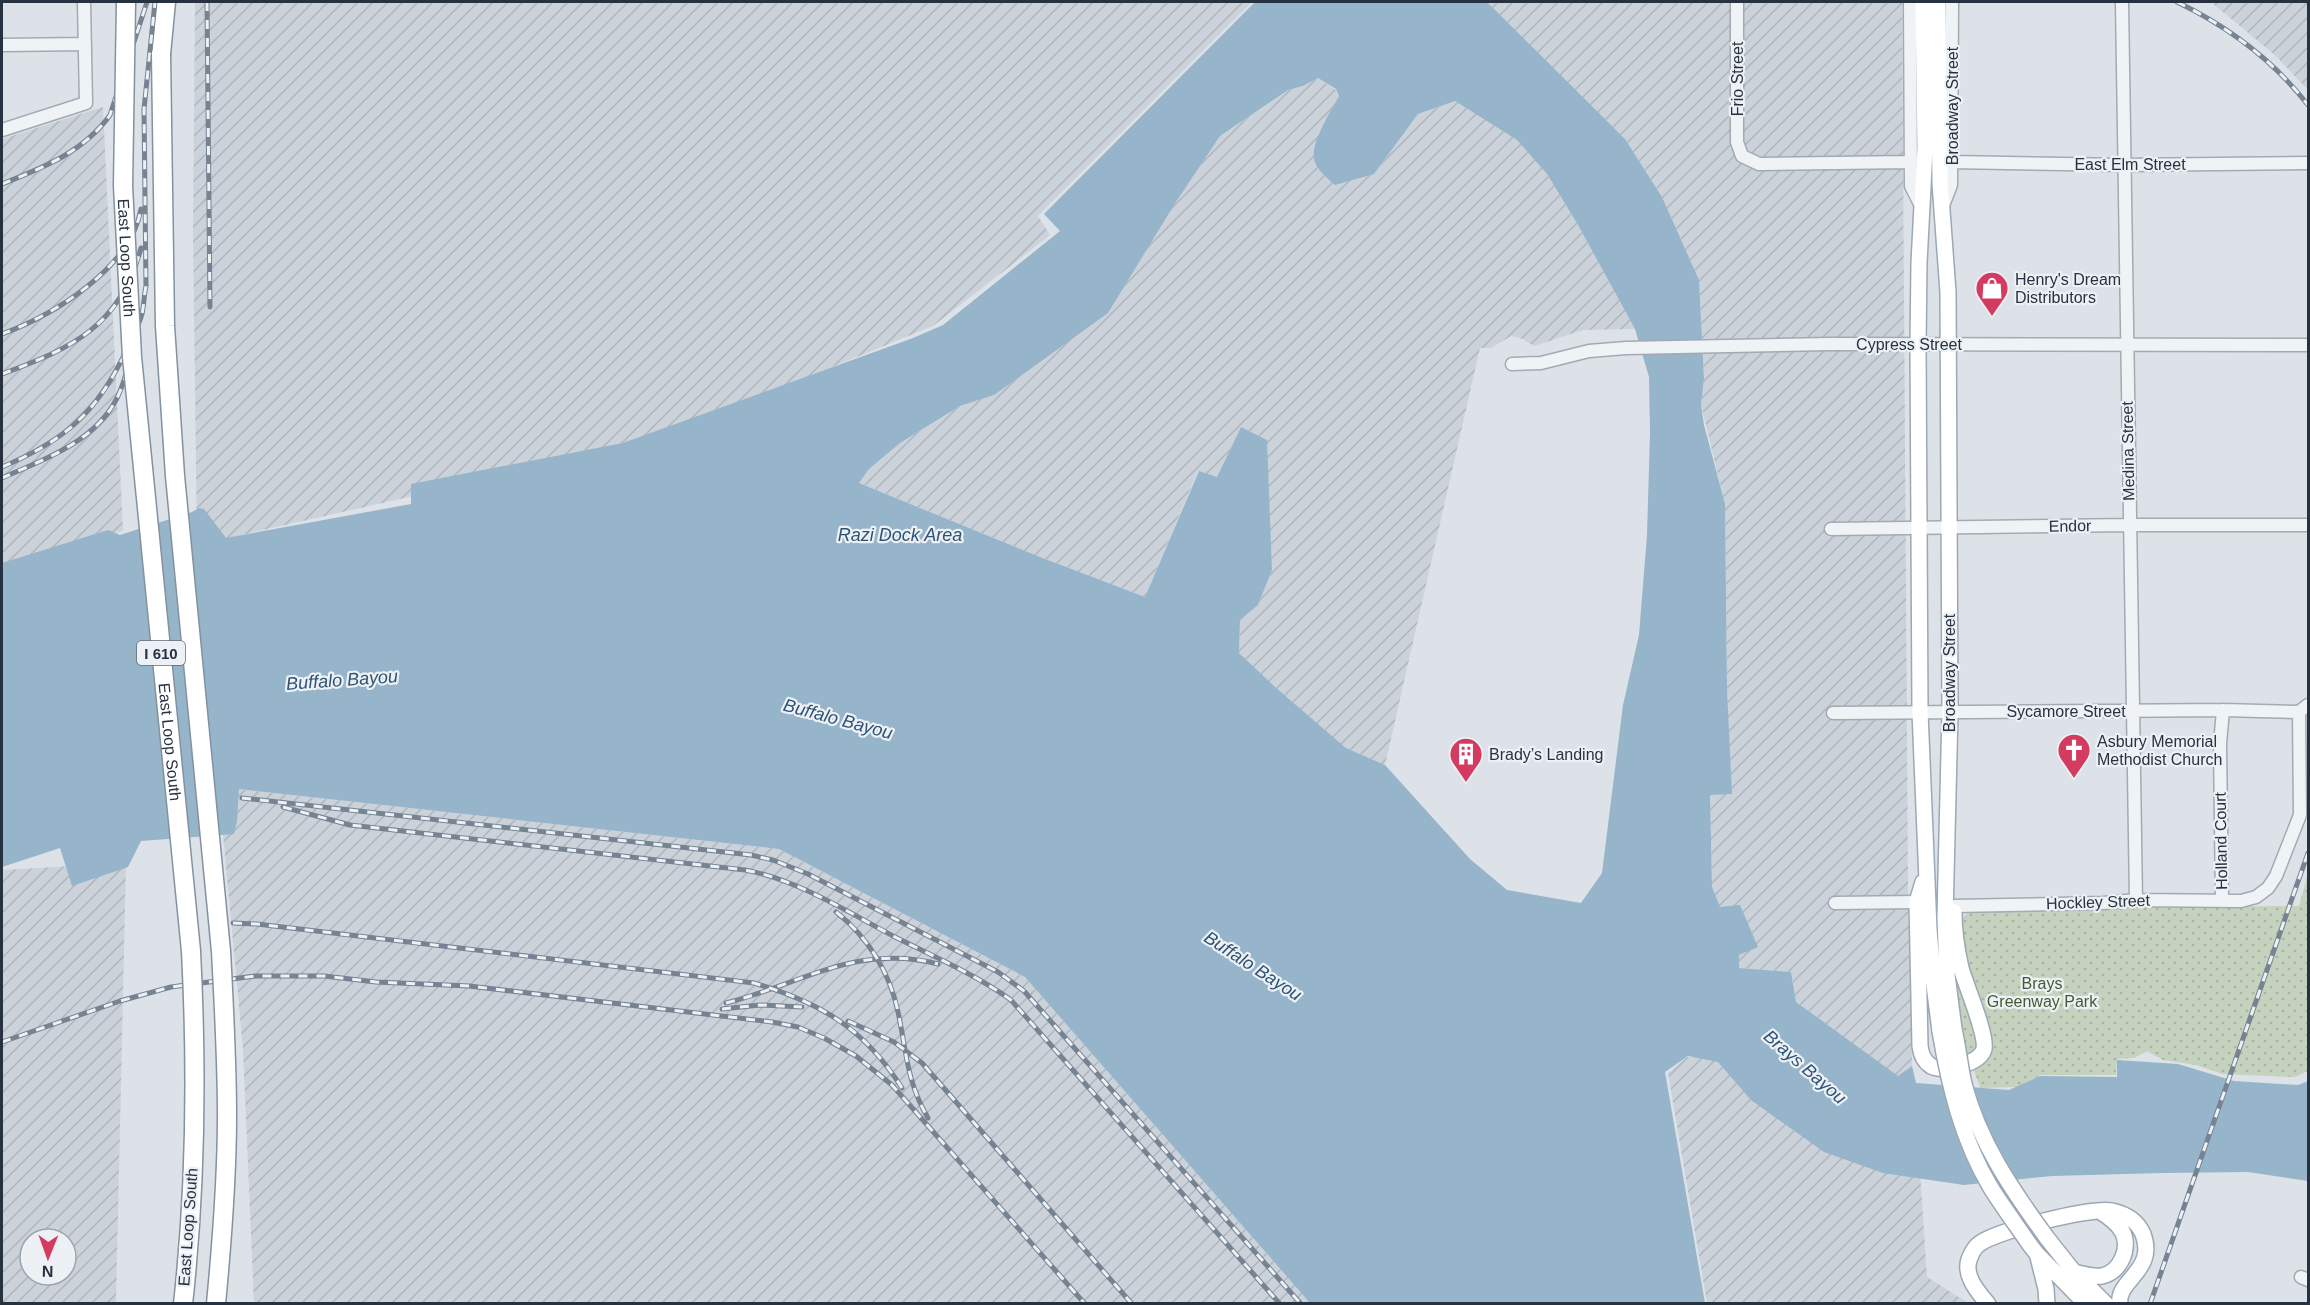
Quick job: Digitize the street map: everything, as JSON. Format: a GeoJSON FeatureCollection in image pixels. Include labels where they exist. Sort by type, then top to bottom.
{"type":"FeatureCollection","features":[{"type":"Feature","properties":{"kind":"highway"},"geometry":{"type":"LineString","coordinates":[[117,2],[124,117]]}},
{"type":"Feature","properties":{"kind":"highway","name":"East Loop South"},"geometry":{"type":"LineString","coordinates":[[126,2],[123,186],[132,357],[191,951],[194,1015],[191,1210],[183,1304]]}},
{"type":"Feature","properties":{"kind":"highway","name":"East Loop South"},"geometry":{"type":"LineString","coordinates":[[164,2],[161,54],[165,326],[169,395],[221,951],[225,1030],[227,1116],[224,1215],[216,1304]]}},
{"type":"Feature","properties":{"kind":"main road","name":"Broadway Street"},"geometry":{"type":"LineString","coordinates":[[1923,2],[1925,148],[1918,345],[1920,712],[1933,977],[1947,1030],[1981,1133],[2009,1186],[2074,1272],[2106,1304]]}},
{"type":"Feature","properties":{"kind":"main road","name":"Broadway Street"},"geometry":{"type":"LineString","coordinates":[[1938,2],[1939,148],[1948,292],[1950,712],[1946,850],[1947,1076],[1963,1129],[1990,1186],[2033,1249]]}},
{"type":"Feature","properties":{"kind":"main road"},"geometry":{"type":"LineString","coordinates":[[1927,877],[1920,886],[1917,902],[1920,1046],[1922,1057],[1931,1066],[1940,1068],[1972,1062],[1979,1058],[1984,1049],[1984,1037],[1961,968],[1946,850]]}},
{"type":"Feature","properties":{"kind":"main road"},"geometry":{"type":"LineString","coordinates":[[2074,1272],[2102,1276],[2113,1272],[2121,1262],[2126,1246],[2123,1232],[2112,1219],[2098,1210]]}},
{"type":"Feature","properties":{"kind":"main road"},"geometry":{"type":"LineString","coordinates":[[1988,1304],[1973,1287],[1968,1268],[1969,1257],[1979,1244],[2050,1219],[2098,1210],[2126,1215],[2137,1222],[2144,1236],[2146,1249],[2142,1268],[2122,1290],[2119,1298],[2120,1304]]}},
{"type":"Feature","properties":{"kind":"main road"},"geometry":{"type":"LineString","coordinates":[[2033,1249],[2076,1298],[2086,1304]]}},
{"type":"Feature","properties":{"kind":"main road"},"geometry":{"type":"LineString","coordinates":[[2033,1249],[2046,1289],[2047,1304]]}},
{"type":"Feature","properties":{"kind":"street"},"geometry":{"type":"LineString","coordinates":[[2,130],[86,103],[84,2]]}},
{"type":"Feature","properties":{"kind":"street","name":"Frio Street"},"geometry":{"type":"LineString","coordinates":[[1737,2],[1737,142],[1742,156],[1759,164],[1910,162]]}},
{"type":"Feature","properties":{"kind":"street","name":"Broadway Street"},"geometry":{"type":"LineString","coordinates":[[1910,2],[1911,186],[1922,208]]}},
{"type":"Feature","properties":{"kind":"street","name":"Broadway Street"},"geometry":{"type":"LineString","coordinates":[[1942,209],[1952,185],[1952,2]]}},
{"type":"Feature","properties":{"kind":"street","name":"Medina Street"},"geometry":{"type":"LineString","coordinates":[[2122,2],[2136,900]]}},
{"type":"Feature","properties":{"kind":"street"},"geometry":{"type":"LineString","coordinates":[[2,45],[85,44]]}},
{"type":"Feature","properties":{"kind":"street","name":"East Elm Street"},"geometry":{"type":"LineString","coordinates":[[1952,162],[2124,165],[2308,163]]}},
{"type":"Feature","properties":{"kind":"street","name":"Cypress Street"},"geometry":{"type":"LineString","coordinates":[[1512,364],[1541,363],[1589,351],[1626,348],[2308,345]]}},
{"type":"Feature","properties":{"kind":"street","name":"Endor"},"geometry":{"type":"LineString","coordinates":[[1831,529],[2308,525]]}},
{"type":"Feature","properties":{"kind":"street","name":"Sycamore Street"},"geometry":{"type":"LineString","coordinates":[[1833,713],[2304,708]]}},
{"type":"Feature","properties":{"kind":"street","name":"Hockley Street"},"geometry":{"type":"LineString","coordinates":[[1954,906],[2103,903],[2136,900],[2241,901],[2256,897],[2268,888],[2276,876],[2300,815],[2304,708]]}},
{"type":"Feature","properties":{"kind":"street","name":"Holland Court"},"geometry":{"type":"LineString","coordinates":[[2222,900],[2220,744],[2223,710]]}},
{"type":"Feature","properties":{"kind":"street"},"geometry":{"type":"LineString","coordinates":[[1835,903],[1917,902]]}},
{"type":"Feature","properties":{"kind":"shaded area"},"geometry":{"type":"Polygon","coordinates":[[[195,2],[1252,2],[1038,216],[1050,235],[933,326],[643,444],[197,545],[193,231],[195,2]]]}},
{"type":"Feature","properties":{"kind":"shaded area"},"geometry":{"type":"Polygon","coordinates":[[[1487,2],[1902,2],[1908,887],[1912,1066],[1898,1077],[1796,1002],[1791,972],[1739,968],[1739,955],[1758,946],[1719,907],[1712,887],[1710,795],[1731,793],[1727,689],[1725,504],[1701,405],[1704,379],[1699,280],[1662,197],[1625,139],[1578,95],[1487,2]]]}},
{"type":"Feature","properties":{"kind":"shaded area"},"geometry":{"type":"Polygon","coordinates":[[[2211,2],[2308,2],[2308,90],[2276,56],[2211,2]]]}},
{"type":"Feature","properties":{"kind":"shaded area"},"geometry":{"type":"Polygon","coordinates":[[[1318,78],[1336,90],[1339,96],[1318,134],[1374,174],[1418,114],[1455,101],[1517,140],[1547,174],[1635,329],[1583,330],[1534,346],[1523,339],[1511,336],[1491,348],[1480,348],[1385,765],[1346,748],[1239,653],[1240,620],[1258,605],[1272,570],[1266,440],[1241,427],[1217,477],[1198,471],[1145,597],[859,483],[869,469],[900,443],[960,406],[994,395],[1174,205],[1220,136],[1288,90],[1303,86],[1318,78]]]}},
{"type":"Feature","properties":{"kind":"shaded area"},"geometry":{"type":"Polygon","coordinates":[[[103,107],[123,531],[2,568],[2,139],[103,107]]]}},
{"type":"Feature","properties":{"kind":"shaded area"},"geometry":{"type":"Polygon","coordinates":[[[239,789],[779,849],[1025,977],[1310,1303],[254,1303],[243,1049],[219,792],[239,789]]]}},
{"type":"Feature","properties":{"kind":"shaded area"},"geometry":{"type":"Polygon","coordinates":[[[126,863],[116,1303],[2,1304],[2,870],[126,863]]]}},
{"type":"Feature","properties":{"kind":"shaded area"},"geometry":{"type":"Polygon","coordinates":[[[1687,1057],[1721,1058],[1920,1172],[1927,1277],[1968,1303],[1707,1303],[1668,1073],[1687,1057]]]}},
{"type":"Feature","properties":{"kind":"green space","name":"Brays Greenway Park"},"geometry":{"type":"Polygon","coordinates":[[[2308,874],[2308,1071],[2295,1077],[2222,1074],[2196,1065],[2163,1060],[2147,1051],[2134,1058],[2117,1059],[2116,1075],[2041,1075],[2017,1087],[1980,1088],[1966,1048],[1956,981],[1955,944],[1958,929],[1963,918],[1970,912],[1979,909],[2299,906],[2308,874]]]}},
{"type":"Feature","properties":{"kind":"water"},"geometry":{"type":"Polygon","coordinates":[[[1255,2],[1487,2],[1625,139],[1662,197],[1699,280],[1704,379],[1701,405],[1725,504],[1727,689],[1732,794],[1710,795],[1712,887],[1720,907],[1740,905],[1758,947],[1739,955],[1739,968],[1791,972],[1796,1002],[1898,1076],[1912,1066],[1916,1083],[2009,1090],[2040,1076],[2117,1077],[2117,1060],[2178,1064],[2234,1081],[2298,1085],[2308,1081],[2308,1181],[2248,1172],[2162,1173],[2052,1176],[1964,1185],[1883,1173],[1824,1152],[1751,1100],[1718,1062],[1688,1056],[1665,1072],[1705,1303],[1310,1303],[1025,977],[779,849],[239,789],[234,834],[141,841],[128,867],[72,886],[60,848],[2,867],[2,563],[108,530],[120,535],[199,508],[204,509],[226,538],[411,504],[411,484],[623,443],[913,338],[943,325],[1060,231],[1044,214],[1255,2]],[[1318,78],[1303,86],[1288,90],[1220,136],[1174,205],[1108,313],[994,395],[960,406],[900,443],[869,469],[859,483],[1145,597],[1199,471],[1217,477],[1241,427],[1267,440],[1272,570],[1258,605],[1240,620],[1239,653],[1346,748],[1385,765],[1470,859],[1507,890],[1581,903],[1602,873],[1623,705],[1639,635],[1647,535],[1650,433],[1649,377],[1635,329],[1547,174],[1517,140],[1455,101],[1418,114],[1374,174],[1335,185],[1317,166],[1314,152],[1322,126],[1339,96],[1336,89],[1318,78]]]}},
{"type":"Feature","properties":{"kind":"railway"},"geometry":{"type":"LineString","coordinates":[[2,184],[47,165],[75,149],[100,128],[110,115],[147,2]]}},
{"type":"Feature","properties":{"kind":"railway"},"geometry":{"type":"LineString","coordinates":[[2,467],[43,447],[61,435],[90,408],[115,373],[141,319],[146,286],[144,109],[155,2]]}},
{"type":"Feature","properties":{"kind":"railway"},"geometry":{"type":"LineString","coordinates":[[207,2],[210,307]]}},
{"type":"Feature","properties":{"kind":"railway"},"geometry":{"type":"LineString","coordinates":[[2177,2],[2214,22],[2248,46],[2280,73],[2308,105]]}},
{"type":"Feature","properties":{"kind":"railway"},"geometry":{"type":"LineString","coordinates":[[2,334],[66,302],[106,269],[122,251],[134,231],[141,209]]}},
{"type":"Feature","properties":{"kind":"railway"},"geometry":{"type":"LineString","coordinates":[[2,374],[71,344],[90,331],[106,316],[120,297],[132,275],[141,248]]}},
{"type":"Feature","properties":{"kind":"railway"},"geometry":{"type":"LineString","coordinates":[[2,478],[66,448],[95,427],[106,415],[119,394],[132,351]]}},
{"type":"Feature","properties":{"kind":"railway"},"geometry":{"type":"LineString","coordinates":[[242,798],[751,855],[773,860],[808,874],[998,972],[1024,991],[1301,1304]]}},
{"type":"Feature","properties":{"kind":"railway"},"geometry":{"type":"LineString","coordinates":[[283,807],[350,825],[745,870],[785,881],[823,898],[970,974],[1011,1000],[1280,1304]]}},
{"type":"Feature","properties":{"kind":"railway"},"geometry":{"type":"LineString","coordinates":[[2150,1304],[2308,853]]}},
{"type":"Feature","properties":{"kind":"railway"},"geometry":{"type":"LineString","coordinates":[[836,912],[868,944],[889,983],[898,1012],[911,1079],[928,1118]]}},
{"type":"Feature","properties":{"kind":"railway"},"geometry":{"type":"LineString","coordinates":[[233,923],[754,983],[800,999],[839,1020],[872,1049],[902,1088]]}},
{"type":"Feature","properties":{"kind":"railway"},"geometry":{"type":"LineString","coordinates":[[726,1003],[830,968],[855,962],[909,959],[938,964]]}},
{"type":"Feature","properties":{"kind":"railway"},"geometry":{"type":"LineString","coordinates":[[2,1042],[120,1001],[171,987],[255,976],[324,976],[376,982],[469,986],[798,1027],[856,1056],[892,1085],[1085,1304]]}},
{"type":"Feature","properties":{"kind":"railway"},"geometry":{"type":"LineString","coordinates":[[722,1009],[760,1005],[802,1007]]}},
{"type":"Feature","properties":{"kind":"railway"},"geometry":{"type":"LineString","coordinates":[[848,1021],[894,1042],[922,1063],[1132,1304]]}},
{"type":"Feature","properties":{"kind":"place","name":"Henry's Dream Distributors"},"geometry":{"type":"Point","coordinates":[1992,317]}},
{"type":"Feature","properties":{"kind":"place","name":"Asbury Memorial Methodist Church"},"geometry":{"type":"Point","coordinates":[2074,779]}},
{"type":"Feature","properties":{"kind":"place","name":"Brady’s Landing"},"geometry":{"type":"Point","coordinates":[1466,783]}},
{"type":"Feature","properties":{"kind":"water label","name":"Razi Dock Area"},"geometry":{"type":"Point","coordinates":[900,535]}},
{"type":"Feature","properties":{"kind":"water label","name":"Buffalo Bayou"},"geometry":{"type":"Point","coordinates":[342,680]}},
{"type":"Feature","properties":{"kind":"water label","name":"Buffalo Bayou"},"geometry":{"type":"Point","coordinates":[838,719]}},
{"type":"Feature","properties":{"kind":"water label","name":"Buffalo Bayou"},"geometry":{"type":"Point","coordinates":[1253,966]}},
{"type":"Feature","properties":{"kind":"water label","name":"Brays Bayou"},"geometry":{"type":"Point","coordinates":[1805,1067]}}]}
